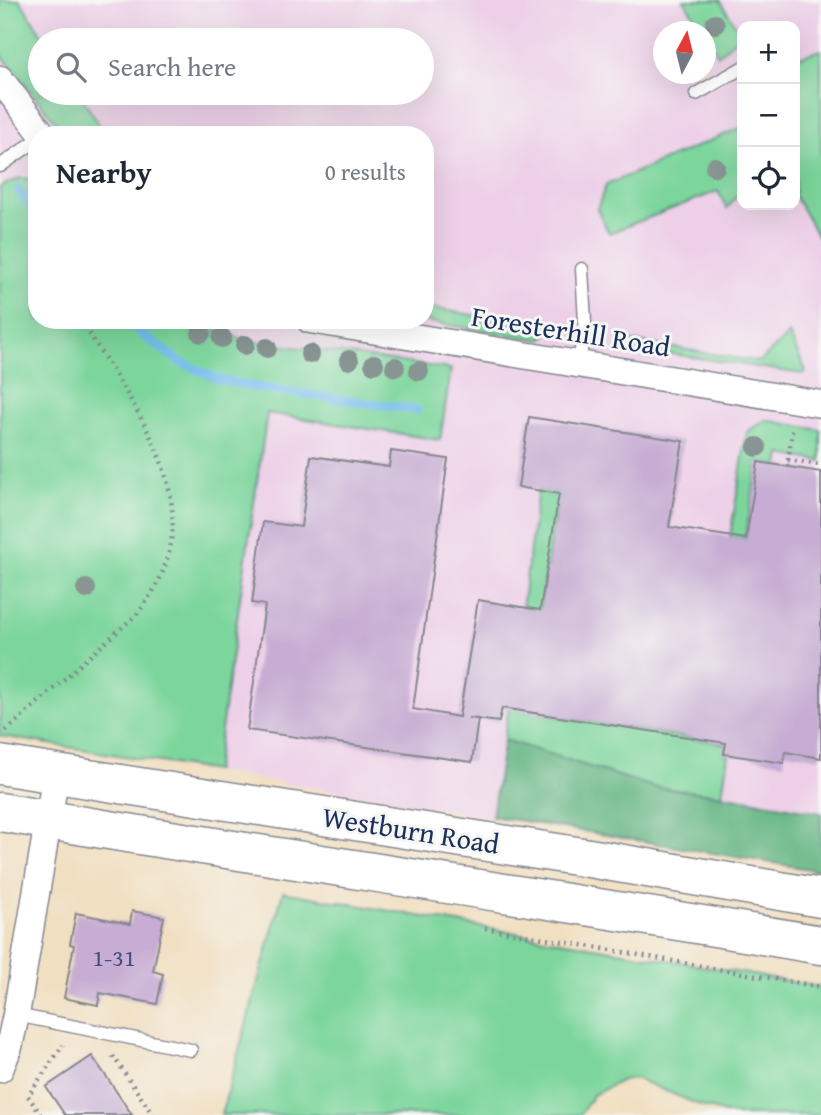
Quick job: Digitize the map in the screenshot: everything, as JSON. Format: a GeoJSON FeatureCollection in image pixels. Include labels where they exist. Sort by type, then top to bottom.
{"type":"FeatureCollection","features":[{"type":"Feature","properties":{"kind":"main road","name":"Westburn Road"},"geometry":{"type":"LineString","coordinates":[[0,765],[576,856],[821,898]]}},
{"type":"Feature","properties":{"kind":"main road","name":"Westburn Road"},"geometry":{"type":"LineString","coordinates":[[0,812],[575,902],[821,944]]}},
{"type":"Feature","properties":{"kind":"street"},"geometry":{"type":"LineString","coordinates":[[7,94],[35,126]]}},
{"type":"Feature","properties":{"kind":"street","name":"Foresterhill Road"},"geometry":{"type":"LineString","coordinates":[[365,329],[821,404]]}},
{"type":"Feature","properties":{"kind":"street"},"geometry":{"type":"LineString","coordinates":[[0,1069],[9,1047],[16,1015],[56,773]]}},
{"type":"Feature","properties":{"kind":"lane"},"geometry":{"type":"LineString","coordinates":[[696,94],[737,71]]}},
{"type":"Feature","properties":{"kind":"lane"},"geometry":{"type":"LineString","coordinates":[[0,166],[28,146]]}},
{"type":"Feature","properties":{"kind":"lane"},"geometry":{"type":"LineString","coordinates":[[579,364],[585,322],[582,269]]}},
{"type":"Feature","properties":{"kind":"lane"},"geometry":{"type":"LineString","coordinates":[[16,1015],[191,1050]]}},
{"type":"Feature","properties":{"kind":"path"},"geometry":{"type":"LineString","coordinates":[[0,736],[136,615],[151,597],[160,579],[173,540],[173,510],[167,478],[154,443],[86,329]]}},
{"type":"Feature","properties":{"kind":"path"},"geometry":{"type":"LineString","coordinates":[[787,467],[792,435]]}},
{"type":"Feature","properties":{"kind":"path"},"geometry":{"type":"LineString","coordinates":[[788,460],[821,465]]}},
{"type":"Feature","properties":{"kind":"path"},"geometry":{"type":"LineString","coordinates":[[41,1115],[28,1096],[75,1027]]}},
{"type":"Feature","properties":{"kind":"path"},"geometry":{"type":"LineString","coordinates":[[102,1051],[113,1056],[153,1115]]}},
{"type":"Feature","properties":{"kind":"shaded area"},"geometry":{"type":"Polygon","coordinates":[[[0,0],[821,0],[821,871],[0,736],[0,0]]]}},
{"type":"Feature","properties":{"kind":"green space"},"geometry":{"type":"Polygon","coordinates":[[[0,0],[20,0],[38,28],[28,28],[28,88],[0,53],[0,0]]]}},
{"type":"Feature","properties":{"kind":"green space"},"geometry":{"type":"Polygon","coordinates":[[[684,0],[720,0],[737,28],[737,38],[718,55],[716,21],[697,21],[684,0]]]}},
{"type":"Feature","properties":{"kind":"green space"},"geometry":{"type":"Polygon","coordinates":[[[821,50],[821,242],[800,205],[800,56],[821,50]]]}},
{"type":"Feature","properties":{"kind":"green space"},"geometry":{"type":"Polygon","coordinates":[[[42,105],[87,105],[100,126],[59,126],[42,105]]]}},
{"type":"Feature","properties":{"kind":"green space"},"geometry":{"type":"Polygon","coordinates":[[[737,129],[737,196],[727,209],[718,191],[609,233],[597,209],[606,185],[737,129]]]}},
{"type":"Feature","properties":{"kind":"green space"},"geometry":{"type":"Polygon","coordinates":[[[20,178],[28,178],[28,329],[213,329],[245,340],[451,369],[440,440],[267,413],[215,771],[0,736],[0,187],[20,178]]]}},
{"type":"Feature","properties":{"kind":"green space"},"geometry":{"type":"Polygon","coordinates":[[[434,309],[555,329],[540,340],[434,323],[434,309]]]}},
{"type":"Feature","properties":{"kind":"green space"},"geometry":{"type":"Polygon","coordinates":[[[789,334],[806,371],[802,374],[626,347],[621,339],[760,362],[789,334]]]}},
{"type":"Feature","properties":{"kind":"green space"},"geometry":{"type":"Polygon","coordinates":[[[765,420],[821,430],[821,461],[781,454],[779,466],[758,462],[745,539],[730,537],[747,432],[765,420]]]}},
{"type":"Feature","properties":{"kind":"green space"},"geometry":{"type":"Polygon","coordinates":[[[538,490],[672,511],[669,527],[556,510],[524,711],[726,744],[724,754],[728,755],[722,795],[653,787],[504,740],[538,490]]]}},
{"type":"Feature","properties":{"kind":"green space"},"geometry":{"type":"Polygon","coordinates":[[[504,740],[653,787],[722,795],[821,813],[821,871],[492,816],[504,740]]]}},
{"type":"Feature","properties":{"kind":"green space"},"geometry":{"type":"Polygon","coordinates":[[[283,892],[821,987],[821,1115],[733,1115],[704,1107],[635,1078],[622,1080],[593,1095],[580,1115],[221,1115],[283,892]]]}},
{"type":"Feature","properties":{"kind":"building"},"geometry":{"type":"Polygon","coordinates":[[[529,417],[683,441],[669,527],[746,539],[758,462],[821,472],[821,758],[785,752],[784,763],[724,754],[726,743],[502,708],[499,722],[478,719],[472,762],[247,730],[265,605],[252,603],[263,522],[301,527],[311,456],[389,467],[391,451],[448,459],[413,709],[459,717],[478,600],[540,610],[559,494],[518,487],[529,417]]]}},
{"type":"Feature","properties":{"kind":"building"},"geometry":{"type":"Polygon","coordinates":[[[132,911],[164,917],[153,971],[163,974],[157,1004],[100,993],[98,1005],[64,998],[74,945],[70,944],[76,913],[130,924],[132,911]]]}},
{"type":"Feature","properties":{"kind":"building"},"geometry":{"type":"Polygon","coordinates":[[[92,1056],[132,1115],[65,1115],[46,1087],[92,1056]]]}},
{"type":"Feature","properties":{"kind":"waterway"},"geometry":{"type":"LineString","coordinates":[[18,190],[28,203]]}},
{"type":"Feature","properties":{"kind":"waterway"},"geometry":{"type":"LineString","coordinates":[[136,329],[180,362],[218,379],[248,386],[417,410]]}}]}
